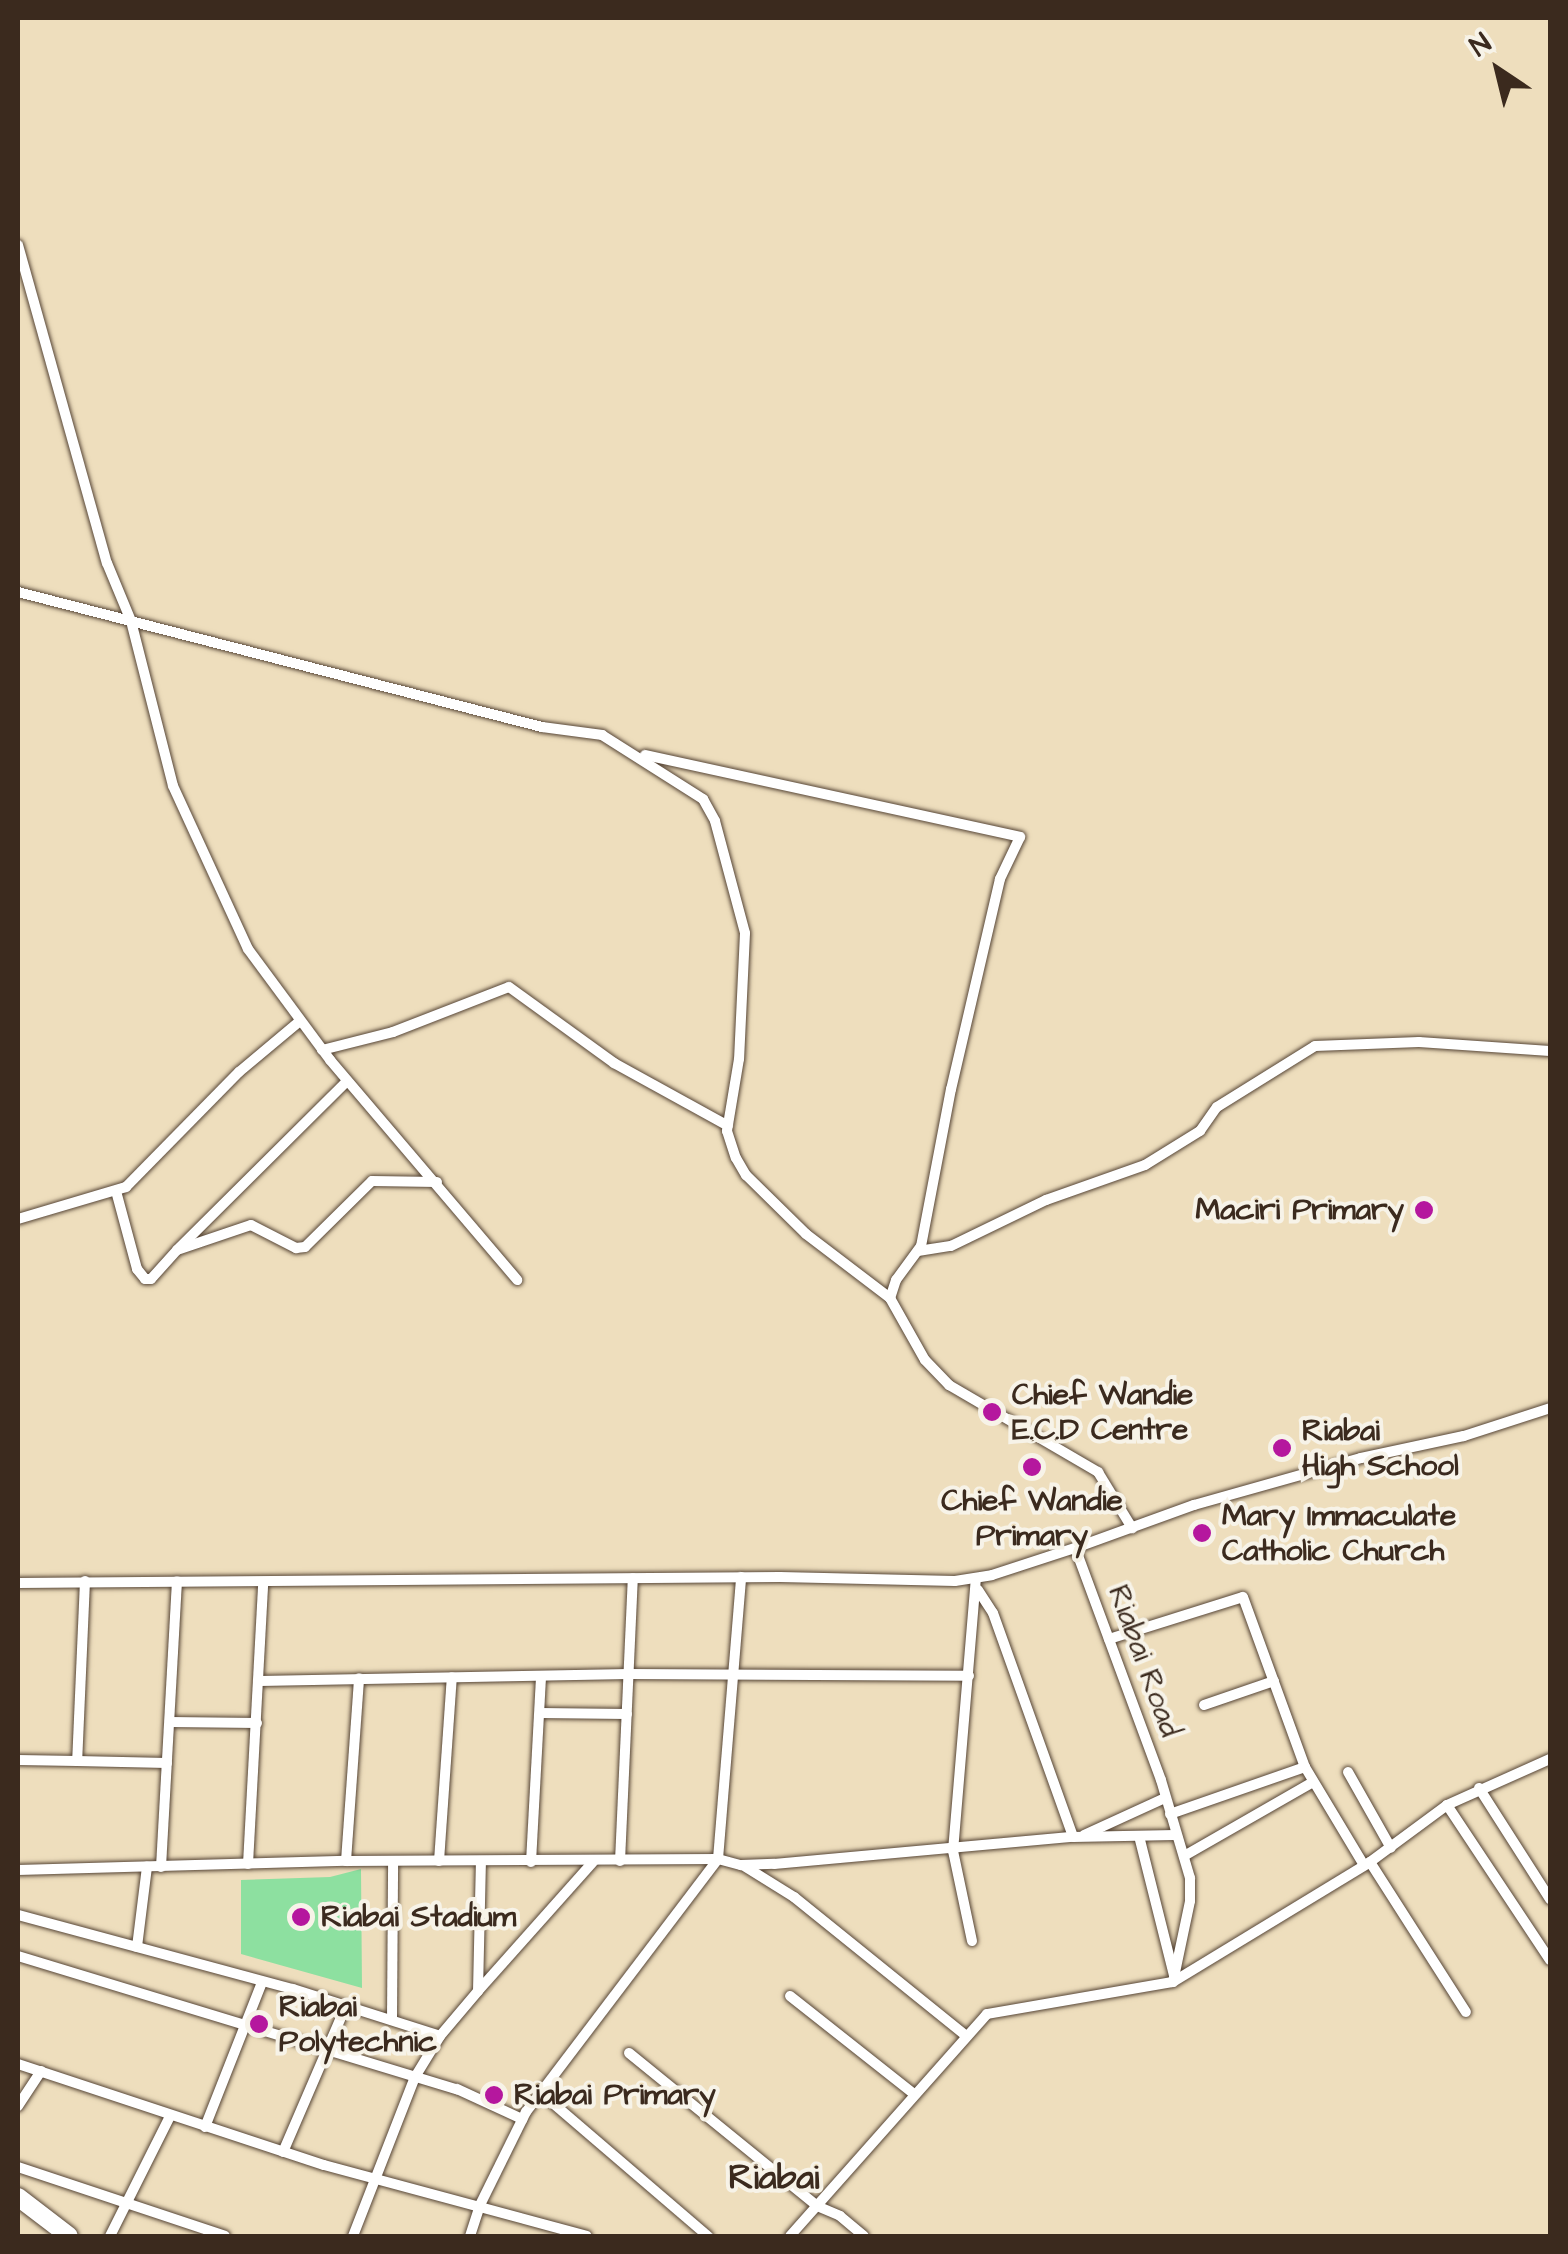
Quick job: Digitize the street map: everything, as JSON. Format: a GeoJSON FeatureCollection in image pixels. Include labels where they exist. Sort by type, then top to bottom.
{"type":"FeatureCollection","features":[{"type":"Feature","properties":{"kind":"highway"},"geometry":{"type":"LineString","coordinates":[[18,2198],[69,2236]]}},
{"type":"Feature","properties":{"kind":"street"},"geometry":{"type":"LineString","coordinates":[[18,246],[108,563],[130,621],[173,786],[191,830],[220,880],[248,948],[300,1020],[347,1081],[517,1280]]}},
{"type":"Feature","properties":{"kind":"street"},"geometry":{"type":"LineString","coordinates":[[18,592],[542,727],[602,734],[639,754],[703,799],[716,822],[726,874],[744,924],[739,1059],[728,1126],[729,1144],[746,1174],[806,1234],[890,1298],[925,1360],[950,1385],[1098,1472],[1132,1528]]}},
{"type":"Feature","properties":{"kind":"street"},"geometry":{"type":"LineString","coordinates":[[639,754],[1020,837],[1000,878],[918,1251],[896,1280],[890,1298]]}},
{"type":"Feature","properties":{"kind":"street"},"geometry":{"type":"LineString","coordinates":[[322,1050],[393,1032],[509,987],[614,1063],[728,1126]]}},
{"type":"Feature","properties":{"kind":"street"},"geometry":{"type":"LineString","coordinates":[[18,1219],[132,1183],[239,1072],[300,1020]]}},
{"type":"Feature","properties":{"kind":"street"},"geometry":{"type":"LineString","coordinates":[[918,1251],[951,1246],[1046,1200],[1145,1164],[1200,1131],[1217,1107],[1259,1078],[1316,1046],[1419,1042],[1550,1052]]}},
{"type":"Feature","properties":{"kind":"street"},"geometry":{"type":"LineString","coordinates":[[116,1191],[140,1276],[151,1279],[347,1081]]}},
{"type":"Feature","properties":{"kind":"street"},"geometry":{"type":"LineString","coordinates":[[177,1250],[251,1226],[301,1249],[372,1181],[436,1182]]}},
{"type":"Feature","properties":{"kind":"street"},"geometry":{"type":"LineString","coordinates":[[18,1583],[741,1577],[977,1584],[1194,1505],[1361,1458],[1464,1436],[1550,1408]]}},
{"type":"Feature","properties":{"kind":"street","name":"Riabai Road"},"geometry":{"type":"LineString","coordinates":[[1075,1548],[1184,1856],[1190,1901],[1174,1979]]}},
{"type":"Feature","properties":{"kind":"street"},"geometry":{"type":"LineString","coordinates":[[470,2236],[480,2206],[522,2120],[718,1859],[741,1577]]}},
{"type":"Feature","properties":{"kind":"street"},"geometry":{"type":"LineString","coordinates":[[620,1862],[633,1578]]}},
{"type":"Feature","properties":{"kind":"street"},"geometry":{"type":"LineString","coordinates":[[76,1761],[85,1581]]}},
{"type":"Feature","properties":{"kind":"street"},"geometry":{"type":"LineString","coordinates":[[161,1867],[177,1581]]}},
{"type":"Feature","properties":{"kind":"street"},"geometry":{"type":"LineString","coordinates":[[248,1864],[263,1582]]}},
{"type":"Feature","properties":{"kind":"street"},"geometry":{"type":"LineString","coordinates":[[972,1942],[953,1851],[977,1584]]}},
{"type":"Feature","properties":{"kind":"street"},"geometry":{"type":"LineString","coordinates":[[977,1584],[993,1613],[1077,1837]]}},
{"type":"Feature","properties":{"kind":"street"},"geometry":{"type":"LineString","coordinates":[[1109,1639],[1243,1597],[1313,1782],[1466,2012]]}},
{"type":"Feature","properties":{"kind":"street"},"geometry":{"type":"LineString","coordinates":[[260,1681],[628,1674],[968,1676]]}},
{"type":"Feature","properties":{"kind":"street"},"geometry":{"type":"LineString","coordinates":[[531,1862],[541,1677]]}},
{"type":"Feature","properties":{"kind":"street"},"geometry":{"type":"LineString","coordinates":[[346,1861],[360,1678]]}},
{"type":"Feature","properties":{"kind":"street"},"geometry":{"type":"LineString","coordinates":[[439,1861],[452,1678]]}},
{"type":"Feature","properties":{"kind":"street"},"geometry":{"type":"LineString","coordinates":[[1204,1705],[1274,1681]]}},
{"type":"Feature","properties":{"kind":"street"},"geometry":{"type":"LineString","coordinates":[[540,1713],[626,1714]]}},
{"type":"Feature","properties":{"kind":"street"},"geometry":{"type":"LineString","coordinates":[[170,1722],[257,1723]]}},
{"type":"Feature","properties":{"kind":"street"},"geometry":{"type":"LineString","coordinates":[[790,2236],[974,2022],[1002,2008],[1135,1992],[1174,1979],[1367,1864],[1447,1805],[1480,1788],[1522,1775],[1550,1759]]}},
{"type":"Feature","properties":{"kind":"street"},"geometry":{"type":"LineString","coordinates":[[18,1760],[167,1763]]}},
{"type":"Feature","properties":{"kind":"street"},"geometry":{"type":"LineString","coordinates":[[1170,1814],[1306,1767]]}},
{"type":"Feature","properties":{"kind":"street"},"geometry":{"type":"LineString","coordinates":[[1348,1772],[1391,1848]]}},
{"type":"Feature","properties":{"kind":"street"},"geometry":{"type":"LineString","coordinates":[[1184,1856],[1313,1782]]}},
{"type":"Feature","properties":{"kind":"street"},"geometry":{"type":"LineString","coordinates":[[1480,1788],[1550,1900]]}},
{"type":"Feature","properties":{"kind":"street"},"geometry":{"type":"LineString","coordinates":[[1077,1837],[1165,1798]]}},
{"type":"Feature","properties":{"kind":"street"},"geometry":{"type":"LineString","coordinates":[[1447,1805],[1550,1960]]}},
{"type":"Feature","properties":{"kind":"street"},"geometry":{"type":"LineString","coordinates":[[741,1865],[953,1851],[1077,1837],[1176,1835]]}},
{"type":"Feature","properties":{"kind":"street"},"geometry":{"type":"LineString","coordinates":[[1139,1836],[1174,1979]]}},
{"type":"Feature","properties":{"kind":"street"},"geometry":{"type":"LineString","coordinates":[[18,1870],[346,1861],[718,1859],[741,1865],[794,1897],[965,2035]]}},
{"type":"Feature","properties":{"kind":"street"},"geometry":{"type":"LineString","coordinates":[[392,2020],[393,1861]]}},
{"type":"Feature","properties":{"kind":"street"},"geometry":{"type":"LineString","coordinates":[[353,2236],[416,2076],[440,2036],[593,1862]]}},
{"type":"Feature","properties":{"kind":"street"},"geometry":{"type":"LineString","coordinates":[[478,1991],[482,1863]]}},
{"type":"Feature","properties":{"kind":"street"},"geometry":{"type":"LineString","coordinates":[[137,1947],[146,1867]]}},
{"type":"Feature","properties":{"kind":"street"},"geometry":{"type":"LineString","coordinates":[[18,1915],[440,2036]]}},
{"type":"Feature","properties":{"kind":"street"},"geometry":{"type":"LineString","coordinates":[[18,1956],[326,2053],[457,2089],[522,2120]]}},
{"type":"Feature","properties":{"kind":"street"},"geometry":{"type":"LineString","coordinates":[[205,2127],[262,1982]]}},
{"type":"Feature","properties":{"kind":"street"},"geometry":{"type":"LineString","coordinates":[[790,1996],[913,2093]]}},
{"type":"Feature","properties":{"kind":"street"},"geometry":{"type":"LineString","coordinates":[[283,2152],[346,2006]]}},
{"type":"Feature","properties":{"kind":"street"},"geometry":{"type":"LineString","coordinates":[[628,2053],[817,2206],[840,2216],[864,2236]]}},
{"type":"Feature","properties":{"kind":"street"},"geometry":{"type":"LineString","coordinates":[[18,2064],[283,2152],[586,2236]]}},
{"type":"Feature","properties":{"kind":"street"},"geometry":{"type":"LineString","coordinates":[[18,2106],[41,2071]]}},
{"type":"Feature","properties":{"kind":"street"},"geometry":{"type":"LineString","coordinates":[[540,2093],[708,2236]]}},
{"type":"Feature","properties":{"kind":"street"},"geometry":{"type":"LineString","coordinates":[[110,2236],[170,2116]]}},
{"type":"Feature","properties":{"kind":"street"},"geometry":{"type":"LineString","coordinates":[[18,2167],[209,2234],[225,2236]]}},
{"type":"Feature","properties":{"kind":"green space","name":"Riabai Stadium"},"geometry":{"type":"Polygon","coordinates":[[[361,1869],[362,1988],[241,1954],[241,1880],[330,1877],[361,1869]]]}},
{"type":"Feature","properties":{"kind":"place","name":"Maciri Primary"},"geometry":{"type":"Point","coordinates":[1424,1210]}},
{"type":"Feature","properties":{"kind":"place","name":"Chief Wandie E.C.D Centre"},"geometry":{"type":"Point","coordinates":[992,1412]}},
{"type":"Feature","properties":{"kind":"place","name":"Riabai High School"},"geometry":{"type":"Point","coordinates":[1282,1448]}},
{"type":"Feature","properties":{"kind":"place","name":"Chief Wandie Primary"},"geometry":{"type":"Point","coordinates":[1032,1467]}},
{"type":"Feature","properties":{"kind":"place","name":"Mary Immaculate Catholic Church"},"geometry":{"type":"Point","coordinates":[1202,1533]}},
{"type":"Feature","properties":{"kind":"place","name":"Riabai Stadium"},"geometry":{"type":"Point","coordinates":[301,1917]}},
{"type":"Feature","properties":{"kind":"place","name":"Riabai Polytechnic"},"geometry":{"type":"Point","coordinates":[259,2024]}},
{"type":"Feature","properties":{"kind":"place","name":"Riabai Primary"},"geometry":{"type":"Point","coordinates":[494,2095]}},
{"type":"Feature","properties":{"kind":"district","name":"Riabai"},"geometry":{"type":"Point","coordinates":[774,2178]}}]}
